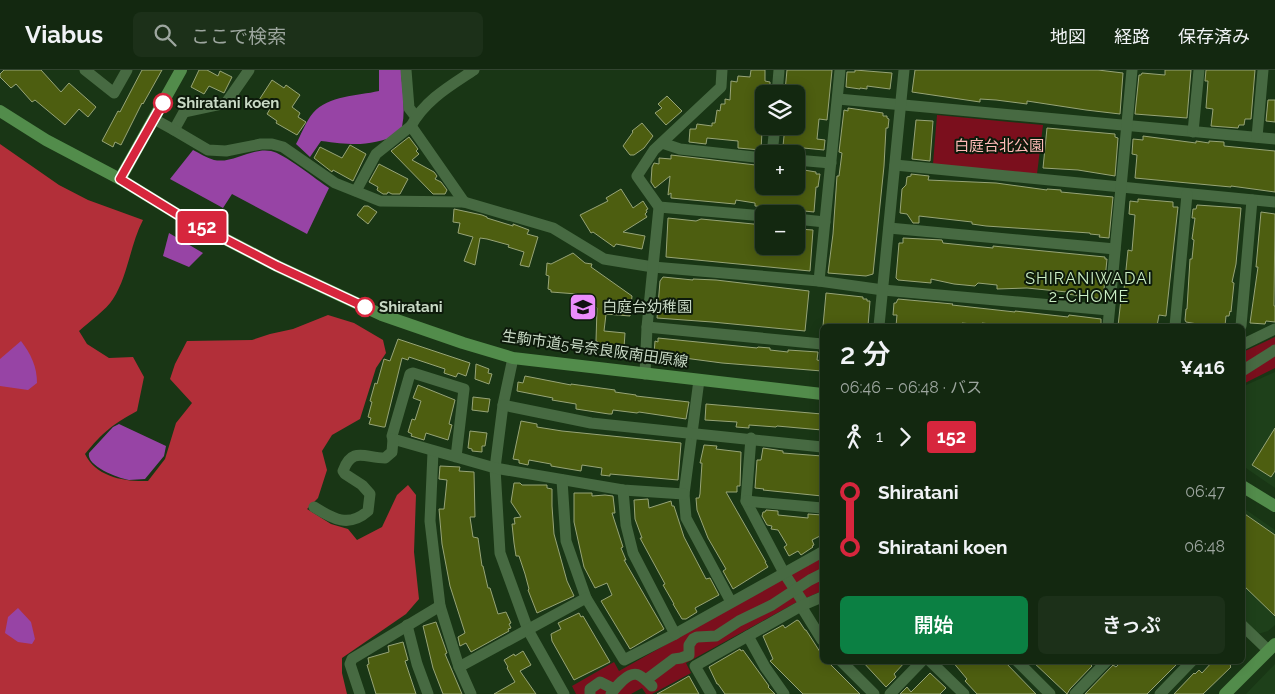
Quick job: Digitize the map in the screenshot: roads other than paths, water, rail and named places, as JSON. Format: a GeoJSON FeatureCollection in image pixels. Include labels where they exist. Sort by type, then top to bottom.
{"type":"FeatureCollection","features":[{"type":"Feature","properties":{"kind":"street"},"geometry":{"type":"LineString","coordinates":[[85,70],[114,93],[127,70]]}},
{"type":"Feature","properties":{"kind":"street"},"geometry":{"type":"LineString","coordinates":[[120,179],[181,70]]}},
{"type":"Feature","properties":{"kind":"street"},"geometry":{"type":"LineString","coordinates":[[174,130],[184,112],[226,103],[249,70]]}},
{"type":"Feature","properties":{"kind":"street"},"geometry":{"type":"LineString","coordinates":[[406,70],[409,108],[414,122],[464,202]]}},
{"type":"Feature","properties":{"kind":"street"},"geometry":{"type":"LineString","coordinates":[[356,191],[376,154],[414,122],[419,112],[443,91],[474,70]]}},
{"type":"Feature","properties":{"kind":"street"},"geometry":{"type":"LineString","coordinates":[[645,374],[647,327],[659,207],[637,176],[654,150],[721,87],[722,70]]}},
{"type":"Feature","properties":{"kind":"street"},"geometry":{"type":"LineString","coordinates":[[778,85],[779,70]]}},
{"type":"Feature","properties":{"kind":"street"},"geometry":{"type":"LineString","coordinates":[[819,281],[840,70]]}},
{"type":"Feature","properties":{"kind":"street"},"geometry":{"type":"LineString","coordinates":[[879,324],[904,70]]}},
{"type":"Feature","properties":{"kind":"street"},"geometry":{"type":"LineString","coordinates":[[1108,324],[1132,70]]}},
{"type":"Feature","properties":{"kind":"street"},"geometry":{"type":"LineString","coordinates":[[1193,132],[1199,70]]}},
{"type":"Feature","properties":{"kind":"street"},"geometry":{"type":"LineString","coordinates":[[1257,137],[1263,70]]}},
{"type":"Feature","properties":{"kind":"street"},"geometry":{"type":"LineString","coordinates":[[838,98],[1275,139]]}},
{"type":"Feature","properties":{"kind":"street","name":"生駒市道5号奈良阪南田原線"},"geometry":{"type":"LineString","coordinates":[[0,111],[46,140],[277,266],[382,315],[463,343],[514,358],[820,394]]}},
{"type":"Feature","properties":{"kind":"street"},"geometry":{"type":"LineString","coordinates":[[154,119],[208,150],[226,151],[261,144],[284,147],[335,183],[380,201],[464,202],[553,228],[604,259],[654,267],[819,281],[883,290],[1109,310]]}},
{"type":"Feature","properties":{"kind":"street"},"geometry":{"type":"LineString","coordinates":[[662,143],[680,149],[755,157]]}},
{"type":"Feature","properties":{"kind":"street"},"geometry":{"type":"LineString","coordinates":[[805,161],[831,163]]}},
{"type":"Feature","properties":{"kind":"street"},"geometry":{"type":"LineString","coordinates":[[895,165],[1275,202]]}},
{"type":"Feature","properties":{"kind":"street"},"geometry":{"type":"LineString","coordinates":[[1175,324],[1187,194]]}},
{"type":"Feature","properties":{"kind":"street"},"geometry":{"type":"LineString","coordinates":[[1241,324],[1252,200]]}},
{"type":"Feature","properties":{"kind":"street"},"geometry":{"type":"LineString","coordinates":[[659,207],[755,215]]}},
{"type":"Feature","properties":{"kind":"street"},"geometry":{"type":"LineString","coordinates":[[805,220],[825,222]]}},
{"type":"Feature","properties":{"kind":"street"},"geometry":{"type":"LineString","coordinates":[[889,228],[1115,248]]}},
{"type":"Feature","properties":{"kind":"street"},"geometry":{"type":"LineString","coordinates":[[647,327],[820,344]]}},
{"type":"Feature","properties":{"kind":"street"},"geometry":{"type":"LineString","coordinates":[[1245,344],[1275,329]]}},
{"type":"Feature","properties":{"kind":"street"},"geometry":{"type":"LineString","coordinates":[[1245,369],[1275,350]]}},
{"type":"Feature","properties":{"kind":"street"},"geometry":{"type":"LineString","coordinates":[[514,358],[503,405],[495,468],[500,553],[528,630],[564,694]]}},
{"type":"Feature","properties":{"kind":"street"},"geometry":{"type":"LineString","coordinates":[[314,507],[333,519],[349,520],[361,517],[368,511],[370,494],[362,485],[345,474],[343,470],[346,462],[352,456],[360,454],[374,458],[385,458],[392,452],[392,436],[410,374],[413,373],[464,389],[456,457]]}},
{"type":"Feature","properties":{"kind":"street"},"geometry":{"type":"LineString","coordinates":[[699,380],[684,494],[686,518],[731,602]]}},
{"type":"Feature","properties":{"kind":"street"},"geometry":{"type":"LineString","coordinates":[[503,405],[591,423],[751,438],[820,447]]}},
{"type":"Feature","properties":{"kind":"street"},"geometry":{"type":"LineString","coordinates":[[751,438],[746,501],[820,636]]}},
{"type":"Feature","properties":{"kind":"street"},"geometry":{"type":"LineString","coordinates":[[393,439],[495,468],[623,490],[684,494]]}},
{"type":"Feature","properties":{"kind":"street"},"geometry":{"type":"LineString","coordinates":[[434,452],[430,521],[440,606],[459,667],[471,694]]}},
{"type":"Feature","properties":{"kind":"street"},"geometry":{"type":"LineString","coordinates":[[562,480],[566,541],[586,598],[624,660],[675,634],[820,553]]}},
{"type":"Feature","properties":{"kind":"street"},"geometry":{"type":"LineString","coordinates":[[1245,488],[1275,506]]}},
{"type":"Feature","properties":{"kind":"street"},"geometry":{"type":"LineString","coordinates":[[623,490],[626,525],[633,553],[675,634]]}},
{"type":"Feature","properties":{"kind":"street"},"geometry":{"type":"LineString","coordinates":[[746,501],[820,508]]}},
{"type":"Feature","properties":{"kind":"street"},"geometry":{"type":"LineString","coordinates":[[590,694],[590,689],[600,682],[612,691],[629,675],[634,673],[649,683],[674,659],[689,655],[689,645],[692,639],[716,636],[772,605],[820,575]]}},
{"type":"Feature","properties":{"kind":"street"},"geometry":{"type":"LineString","coordinates":[[459,667],[586,598]]}},
{"type":"Feature","properties":{"kind":"street"},"geometry":{"type":"LineString","coordinates":[[711,694],[695,666],[820,598]]}},
{"type":"Feature","properties":{"kind":"street"},"geometry":{"type":"LineString","coordinates":[[360,694],[350,664],[352,659],[440,606]]}},
{"type":"Feature","properties":{"kind":"street"},"geometry":{"type":"LineString","coordinates":[[407,625],[417,664],[428,694]]}},
{"type":"Feature","properties":{"kind":"street"},"geometry":{"type":"LineString","coordinates":[[1225,694],[1271,647],[1245,628]]}},
{"type":"Feature","properties":{"kind":"street"},"geometry":{"type":"LineString","coordinates":[[748,636],[765,667],[784,694]]}},
{"type":"Feature","properties":{"kind":"street"},"geometry":{"type":"LineString","coordinates":[[844,664],[874,694]]}},
{"type":"Feature","properties":{"kind":"street"},"geometry":{"type":"LineString","coordinates":[[890,694],[919,664]]}},
{"type":"Feature","properties":{"kind":"street"},"geometry":{"type":"LineString","coordinates":[[933,664],[964,694]]}},
{"type":"Feature","properties":{"kind":"street"},"geometry":{"type":"LineString","coordinates":[[1020,664],[1050,694]]}},
{"type":"Feature","properties":{"kind":"street"},"geometry":{"type":"LineString","coordinates":[[1075,694],[1103,664]]}},
{"type":"Feature","properties":{"kind":"street"},"geometry":{"type":"LineString","coordinates":[[1160,694],[1189,664]]}},
{"type":"Feature","properties":{"kind":"place","name":"Shiratani koen"},"geometry":{"type":"Point","coordinates":[163,103]}},
{"type":"Feature","properties":{"kind":"place","name":"Shiratani"},"geometry":{"type":"Point","coordinates":[365,307]}},
{"type":"Feature","properties":{"kind":"place","name":"白庭台幼稚園"},"geometry":{"type":"Point","coordinates":[583,307]}},
{"type":"Feature","properties":{"kind":"district","name":"SHIRANIWADAI 2-CHOME"},"geometry":{"type":"Point","coordinates":[1089,287]}},
{"type":"Feature","properties":{"kind":"park label","name":"白庭台北公園"},"geometry":{"type":"Point","coordinates":[999,146]}}]}
